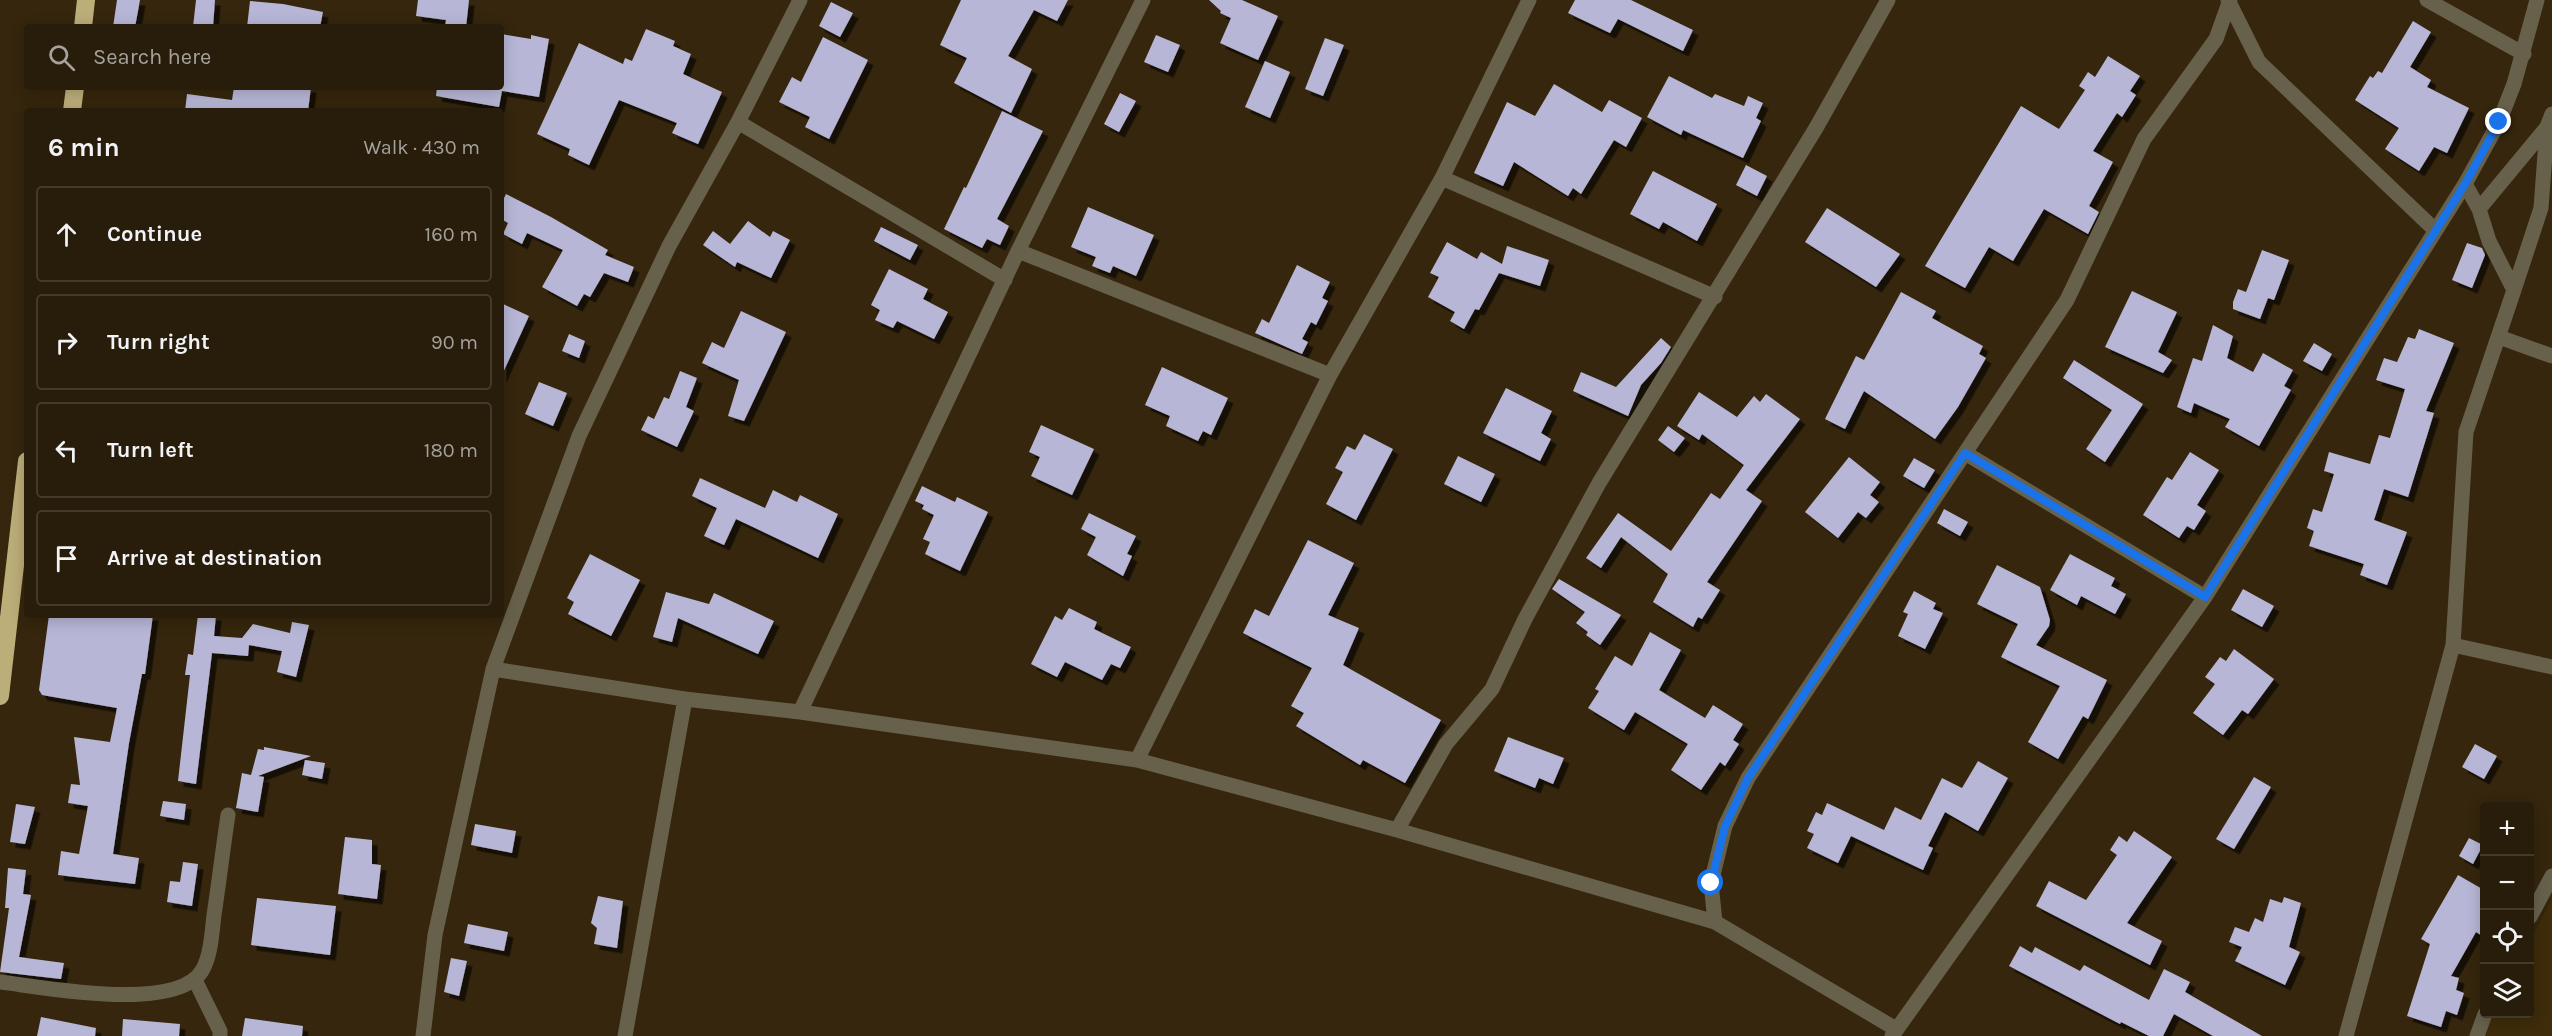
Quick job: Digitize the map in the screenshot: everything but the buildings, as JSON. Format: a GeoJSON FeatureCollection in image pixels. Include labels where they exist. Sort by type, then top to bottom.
{"type":"FeatureCollection","features":[{"type":"Feature","properties":{"kind":"highway"},"geometry":{"type":"LineString","coordinates":[[82,24],[86,0]]}},
{"type":"Feature","properties":{"kind":"highway"},"geometry":{"type":"LineString","coordinates":[[72,108],[75,90]]}},
{"type":"Feature","properties":{"kind":"highway"},"geometry":{"type":"LineString","coordinates":[[0,696],[24,487]]}},
{"type":"Feature","properties":{"kind":"street"},"geometry":{"type":"LineString","coordinates":[[423,1036],[435,936],[493,669],[579,436],[669,246],[738,122],[800,0]]}},
{"type":"Feature","properties":{"kind":"street"},"geometry":{"type":"LineString","coordinates":[[800,712],[1018,251],[1143,0]]}},
{"type":"Feature","properties":{"kind":"street"},"geometry":{"type":"LineString","coordinates":[[1137,760],[1330,375],[1442,178],[1528,0]]}},
{"type":"Feature","properties":{"kind":"street"},"geometry":{"type":"LineString","coordinates":[[1397,830],[1446,744],[1492,689],[1525,619],[1599,483],[1715,297],[1816,128],[1888,0]]}},
{"type":"Feature","properties":{"kind":"street"},"geometry":{"type":"LineString","coordinates":[[2229,0],[2259,62],[2435,230]]}},
{"type":"Feature","properties":{"kind":"street"},"geometry":{"type":"LineString","coordinates":[[1715,922],[1711,883],[1725,826],[1748,778],[2067,300],[2144,140],[2216,39],[2229,0]]}},
{"type":"Feature","properties":{"kind":"street"},"geometry":{"type":"LineString","coordinates":[[2427,0],[2524,54]]}},
{"type":"Feature","properties":{"kind":"street"},"geometry":{"type":"LineString","coordinates":[[493,669],[685,699],[800,712],[1137,760],[1397,830],[1715,922],[1894,1032],[1983,911],[2205,597],[2465,184],[2499,122],[2524,54],[2537,1]]}},
{"type":"Feature","properties":{"kind":"street"},"geometry":{"type":"LineString","coordinates":[[2480,209],[2550,121]]}},
{"type":"Feature","properties":{"kind":"street"},"geometry":{"type":"LineString","coordinates":[[2346,1036],[2453,645],[2466,432],[2541,208],[2550,121]]}},
{"type":"Feature","properties":{"kind":"street"},"geometry":{"type":"LineString","coordinates":[[738,122],[1005,280]]}},
{"type":"Feature","properties":{"kind":"street"},"geometry":{"type":"LineString","coordinates":[[1442,178],[1715,297]]}},
{"type":"Feature","properties":{"kind":"street"},"geometry":{"type":"LineString","coordinates":[[2465,184],[2480,209],[2490,242],[2514,290]]}},
{"type":"Feature","properties":{"kind":"street"},"geometry":{"type":"LineString","coordinates":[[1018,251],[1330,375]]}},
{"type":"Feature","properties":{"kind":"street"},"geometry":{"type":"LineString","coordinates":[[2499,337],[2552,356]]}},
{"type":"Feature","properties":{"kind":"street"},"geometry":{"type":"LineString","coordinates":[[1965,453],[2205,597]]}},
{"type":"Feature","properties":{"kind":"street"},"geometry":{"type":"LineString","coordinates":[[2453,645],[2552,667]]}},
{"type":"Feature","properties":{"kind":"street"},"geometry":{"type":"LineString","coordinates":[[626,1036],[685,699]]}},
{"type":"Feature","properties":{"kind":"street"},"geometry":{"type":"LineString","coordinates":[[0,982],[97,995],[138,995],[178,989],[195,980],[204,968],[211,939],[228,815]]}},
{"type":"Feature","properties":{"kind":"street"},"geometry":{"type":"LineString","coordinates":[[2533,910],[2552,876]]}},
{"type":"Feature","properties":{"kind":"street"},"geometry":{"type":"LineString","coordinates":[[195,980],[220,1031],[220,1036]]}},
{"type":"Feature","properties":{"kind":"street"},"geometry":{"type":"LineString","coordinates":[[2477,1036],[2484,1018]]}},
{"type":"Feature","properties":{"kind":"shaded area"},"geometry":{"type":"Polygon","coordinates":[[[2552,899],[2552,1036],[2485,1036],[2491,1018],[2534,1018],[2534,933],[2552,899]]]}},
{"type":"Feature","properties":{"kind":"route"},"geometry":{"type":"LineString","coordinates":[[1711,883],[1725,826],[1748,778],[1965,453],[2205,597],[2465,184],[2499,122]]}}]}
